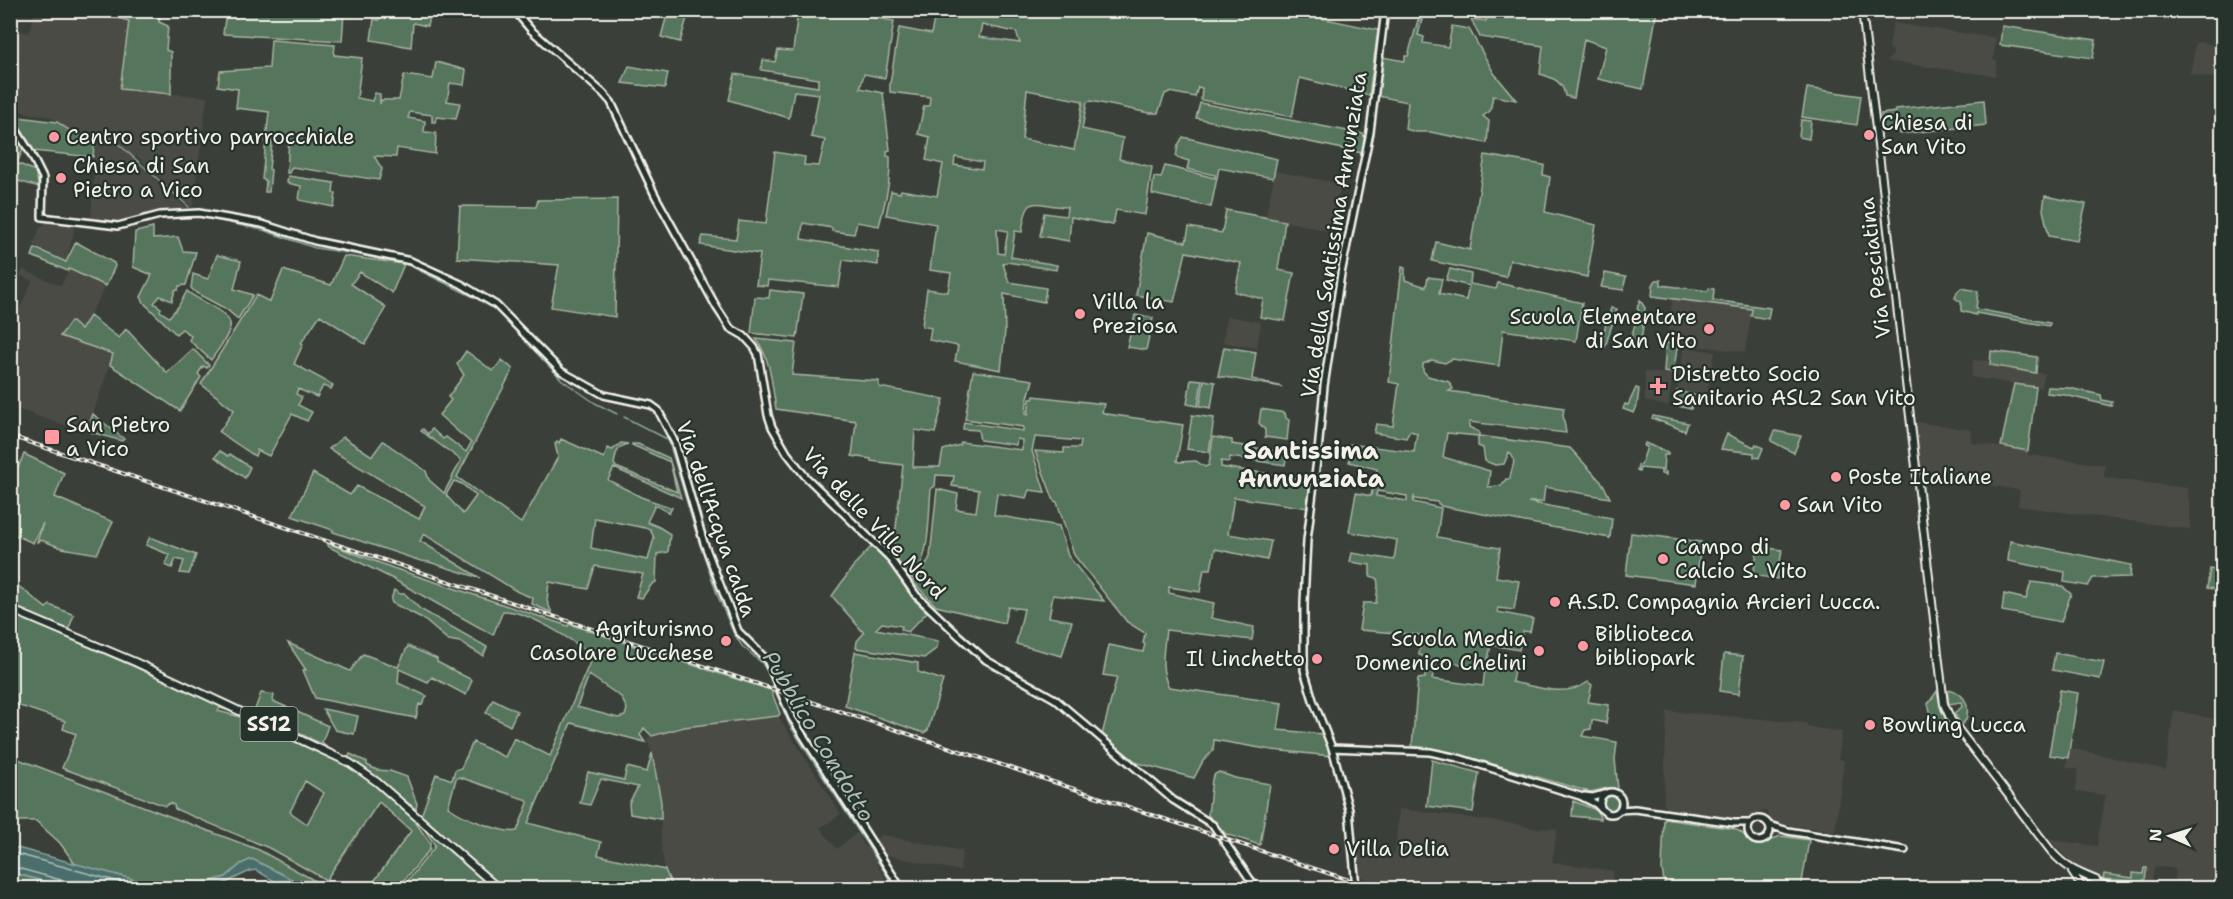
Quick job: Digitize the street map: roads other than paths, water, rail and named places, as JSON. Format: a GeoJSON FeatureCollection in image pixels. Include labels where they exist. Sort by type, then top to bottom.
{"type":"FeatureCollection","features":[{"type":"Feature","properties":{"kind":"main road","name":"Via Pesciatina"},"geometry":{"type":"LineString","coordinates":[[1862,10],[1941,689],[1947,714],[2051,851],[2069,868]]}},
{"type":"Feature","properties":{"kind":"main road","name":"SS12"},"geometry":{"type":"LineString","coordinates":[[10,609],[135,662],[350,763],[385,789],[498,888]]}},
{"type":"Feature","properties":{"kind":"main road"},"geometry":{"type":"LineString","coordinates":[[2069,868],[2079,886],[2087,878]]}},
{"type":"Feature","properties":{"kind":"main road"},"geometry":{"type":"LineString","coordinates":[[2069,868],[2087,878],[2092,878],[2099,885]]}},
{"type":"Feature","properties":{"kind":"street","name":"Via delle Ville Nord"},"geometry":{"type":"LineString","coordinates":[[514,10],[531,30],[603,93],[617,112],[655,195],[717,308],[730,328],[744,336],[754,346],[758,354],[772,427],[787,453],[805,476],[889,557],[916,595],[986,660],[1055,699],[1173,800],[1213,825],[1256,888]]}},
{"type":"Feature","properties":{"kind":"street","name":"Via della Santissima Annunziata"},"geometry":{"type":"LineString","coordinates":[[1356,888],[1349,810],[1332,748],[1312,699],[1304,670],[1304,602],[1307,540],[1318,452],[1323,386],[1351,223],[1370,132],[1385,10]]}},
{"type":"Feature","properties":{"kind":"street","name":"Via dell'Acqua calda"},"geometry":{"type":"LineString","coordinates":[[10,120],[43,178],[42,217],[118,226],[160,215],[197,213],[262,224],[315,241],[411,261],[461,284],[496,305],[561,371],[604,395],[651,405],[658,410],[675,443],[704,543],[738,631],[767,661],[792,718],[901,888]]}},
{"type":"Feature","properties":{"kind":"street"},"geometry":{"type":"LineString","coordinates":[[1332,748],[1430,752],[1458,758],[1580,796],[1610,814],[1635,808],[1734,823],[1750,823],[1761,819],[1769,825],[1788,831],[1905,850]]}},
{"type":"Feature","properties":{"kind":"street"},"geometry":{"type":"LineString","coordinates":[[1580,796],[1593,797],[1615,793],[1635,808]]}},
{"type":"Feature","properties":{"kind":"street"},"geometry":{"type":"LineString","coordinates":[[1601,809],[1600,801],[1605,794]]}},
{"type":"Feature","properties":{"kind":"street"},"geometry":{"type":"LineString","coordinates":[[1619,810],[1622,800]]}},
{"type":"Feature","properties":{"kind":"street"},"geometry":{"type":"LineString","coordinates":[[1734,823],[1748,831],[1751,838],[1757,841],[1764,840],[1769,835],[1788,831]]}},
{"type":"Feature","properties":{"kind":"street"},"geometry":{"type":"LineString","coordinates":[[1748,831],[1750,823]]}},
{"type":"Feature","properties":{"kind":"street"},"geometry":{"type":"LineString","coordinates":[[1769,825],[1769,835]]}},
{"type":"Feature","properties":{"kind":"street"},"geometry":{"type":"LineString","coordinates":[[2099,885],[2111,888],[2152,888]]}},
{"type":"Feature","properties":{"kind":"water"},"geometry":{"type":"Polygon","coordinates":[[[10,846],[143,882],[201,884],[226,877],[241,864],[252,859],[309,888],[286,888],[256,870],[221,885],[222,888],[68,888],[11,872],[10,846]]]}},
{"type":"Feature","properties":{"kind":"waterway","name":"Pubblico Condotto"},"geometry":{"type":"LineString","coordinates":[[100,133],[114,140],[189,207]]}},
{"type":"Feature","properties":{"kind":"waterway","name":"Pubblico Condotto"},"geometry":{"type":"LineString","coordinates":[[201,217],[263,230],[315,248],[408,265],[482,301],[497,311],[562,380],[595,403],[617,414]]}},
{"type":"Feature","properties":{"kind":"waterway","name":"Pubblico Condotto"},"geometry":{"type":"LineString","coordinates":[[624,417],[669,442],[694,526],[717,594],[733,632],[742,646],[762,663],[789,724],[895,888]]}},
{"type":"Feature","properties":{"kind":"railway"},"geometry":{"type":"LineString","coordinates":[[10,436],[1373,888]]}},
{"type":"Feature","properties":{"kind":"place","name":"Chiesa di San Vito"},"geometry":{"type":"Point","coordinates":[1869,135]}},
{"type":"Feature","properties":{"kind":"place","name":"Centro sportivo parrocchiale"},"geometry":{"type":"Point","coordinates":[54,137]}},
{"type":"Feature","properties":{"kind":"place","name":"Chiesa di San Pietro a Vico"},"geometry":{"type":"Point","coordinates":[61,178]}},
{"type":"Feature","properties":{"kind":"place","name":"Villa la Preziosa"},"geometry":{"type":"Point","coordinates":[1080,314]}},
{"type":"Feature","properties":{"kind":"place","name":"Scuola Elementare di San Vito"},"geometry":{"type":"Point","coordinates":[1709,329]}},
{"type":"Feature","properties":{"kind":"place","name":"Distretto Socio Sanitario ASL2 San Vito"},"geometry":{"type":"Point","coordinates":[1658,386]}},
{"type":"Feature","properties":{"kind":"place","name":"San Pietro a Vico"},"geometry":{"type":"Point","coordinates":[52,437]}},
{"type":"Feature","properties":{"kind":"place","name":"Poste Italiane"},"geometry":{"type":"Point","coordinates":[1836,477]}},
{"type":"Feature","properties":{"kind":"place","name":"San Vito"},"geometry":{"type":"Point","coordinates":[1785,505]}},
{"type":"Feature","properties":{"kind":"place","name":"Campo di Calcio S. Vito"},"geometry":{"type":"Point","coordinates":[1663,559]}},
{"type":"Feature","properties":{"kind":"place","name":"A.S.D. Compagnia Arcieri Lucca."},"geometry":{"type":"Point","coordinates":[1555,602]}},
{"type":"Feature","properties":{"kind":"place","name":"Agriturismo Casolare Lucchese"},"geometry":{"type":"Point","coordinates":[726,641]}},
{"type":"Feature","properties":{"kind":"place","name":"Biblioteca bibliopark"},"geometry":{"type":"Point","coordinates":[1583,646]}},
{"type":"Feature","properties":{"kind":"place","name":"Scuola Media Domenico Chelini"},"geometry":{"type":"Point","coordinates":[1539,651]}},
{"type":"Feature","properties":{"kind":"place","name":"Il Linchetto"},"geometry":{"type":"Point","coordinates":[1317,659]}},
{"type":"Feature","properties":{"kind":"place","name":"Bowling Lucca"},"geometry":{"type":"Point","coordinates":[1870,725]}},
{"type":"Feature","properties":{"kind":"place","name":"Villa Delia"},"geometry":{"type":"Point","coordinates":[1334,849]}},
{"type":"Feature","properties":{"kind":"district","name":"Santissima Annunziata"},"geometry":{"type":"Point","coordinates":[1311,465]}}]}
